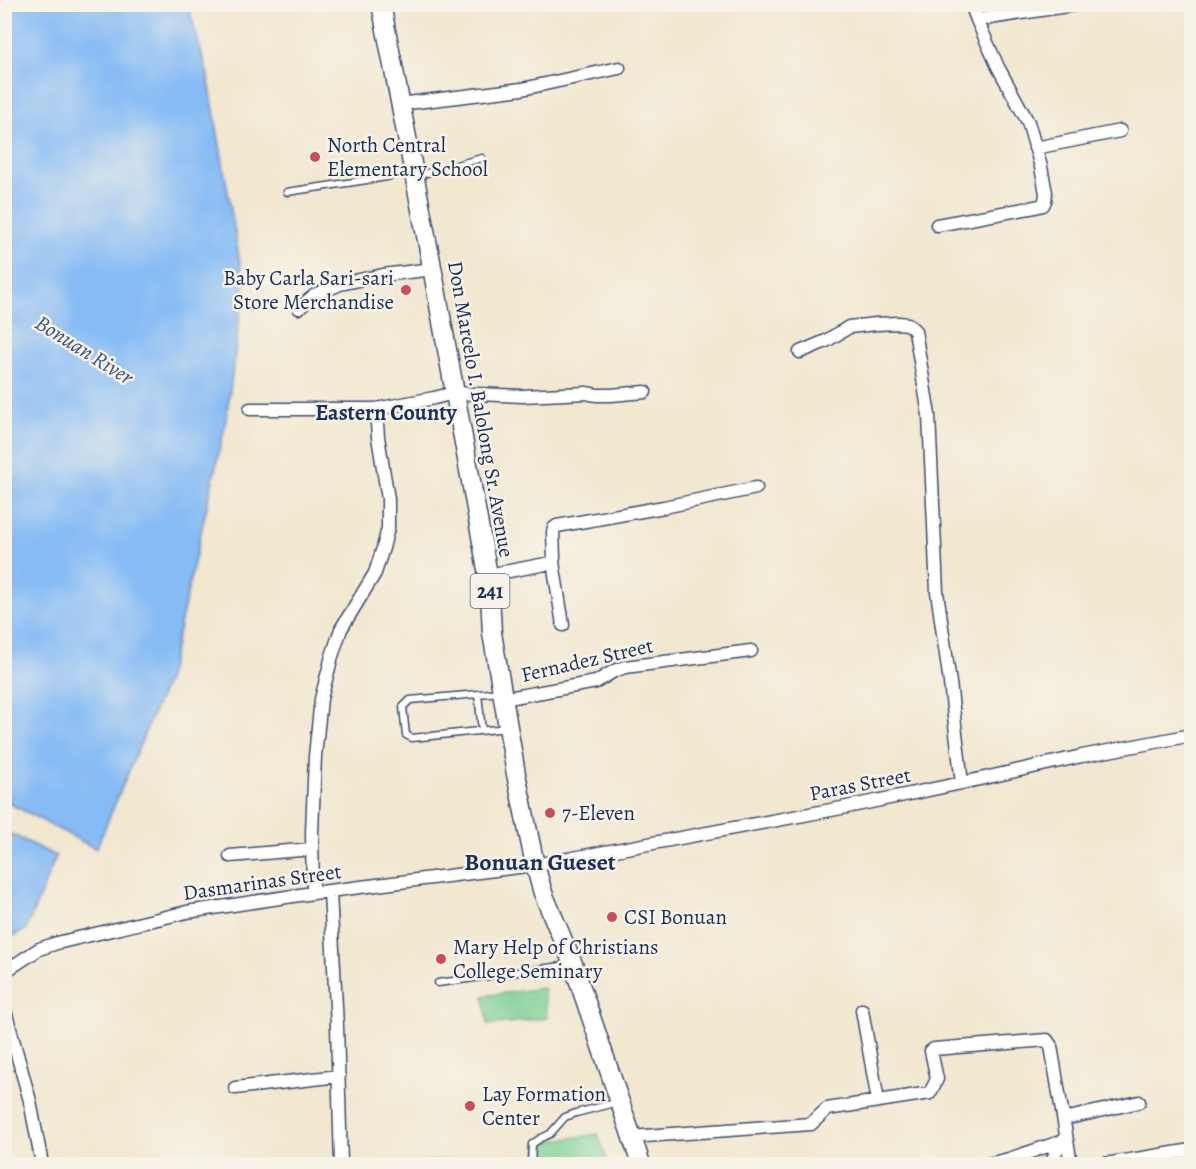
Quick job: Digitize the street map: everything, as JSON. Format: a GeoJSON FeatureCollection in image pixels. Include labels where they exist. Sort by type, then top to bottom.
{"type":"FeatureCollection","features":[{"type":"Feature","properties":{"kind":"main road","name":"Don Marcelo I. Balolong Sr. Avenue"},"geometry":{"type":"LineString","coordinates":[[381,4],[433,269],[488,575],[492,633],[502,696],[535,865],[543,893],[573,964],[640,1164]]}},
{"type":"Feature","properties":{"kind":"street"},"geometry":{"type":"LineString","coordinates":[[937,225],[1043,205],[1045,201],[1046,193],[1028,122],[998,67],[971,4]]}},
{"type":"Feature","properties":{"kind":"street"},"geometry":{"type":"LineString","coordinates":[[977,20],[1080,4]]}},
{"type":"Feature","properties":{"kind":"street"},"geometry":{"type":"LineString","coordinates":[[400,104],[522,89],[619,68]]}},
{"type":"Feature","properties":{"kind":"street"},"geometry":{"type":"LineString","coordinates":[[1035,148],[1120,131]]}},
{"type":"Feature","properties":{"kind":"street"},"geometry":{"type":"LineString","coordinates":[[298,308],[315,296],[340,284],[383,275],[433,269]]}},
{"type":"Feature","properties":{"kind":"street"},"geometry":{"type":"LineString","coordinates":[[800,352],[826,341],[849,327],[898,323],[908,324],[915,331],[930,415],[937,592],[962,783]]}},
{"type":"Feature","properties":{"kind":"street"},"geometry":{"type":"LineString","coordinates":[[250,409],[376,409],[454,393],[522,396],[586,393],[611,395],[645,392]]}},
{"type":"Feature","properties":{"kind":"street"},"geometry":{"type":"LineString","coordinates":[[313,893],[315,756],[321,699],[341,628],[375,573],[388,528],[388,499],[376,409]]}},
{"type":"Feature","properties":{"kind":"street"},"geometry":{"type":"LineString","coordinates":[[563,625],[553,562],[553,532],[557,525],[664,507],[756,488]]}},
{"type":"Feature","properties":{"kind":"street"},"geometry":{"type":"LineString","coordinates":[[488,575],[553,562]]}},
{"type":"Feature","properties":{"kind":"street","name":"Fernadez Street"},"geometry":{"type":"LineString","coordinates":[[502,696],[596,682],[614,670],[625,667],[751,651]]}},
{"type":"Feature","properties":{"kind":"street","name":"Paras Street"},"geometry":{"type":"LineString","coordinates":[[535,865],[847,807],[1191,735]]}},
{"type":"Feature","properties":{"kind":"street"},"geometry":{"type":"LineString","coordinates":[[230,856],[312,849]]}},
{"type":"Feature","properties":{"kind":"street","name":"Dasmarinas Street"},"geometry":{"type":"LineString","coordinates":[[4,972],[39,949],[57,943],[187,912],[313,893],[535,865]]}},
{"type":"Feature","properties":{"kind":"street"},"geometry":{"type":"LineString","coordinates":[[330,892],[338,1026],[341,1164]]}},
{"type":"Feature","properties":{"kind":"street"},"geometry":{"type":"LineString","coordinates":[[4,1007],[30,1101],[42,1164]]}},
{"type":"Feature","properties":{"kind":"street"},"geometry":{"type":"LineString","coordinates":[[862,1011],[878,1101]]}},
{"type":"Feature","properties":{"kind":"street"},"geometry":{"type":"LineString","coordinates":[[631,1137],[811,1124],[827,1110],[930,1093],[937,1079],[931,1051],[934,1049],[1047,1041],[1052,1046],[1064,1119],[1063,1141],[1071,1164]]}},
{"type":"Feature","properties":{"kind":"street"},"geometry":{"type":"LineString","coordinates":[[235,1088],[339,1076]]}},
{"type":"Feature","properties":{"kind":"street"},"geometry":{"type":"LineString","coordinates":[[1064,1119],[1139,1102]]}},
{"type":"Feature","properties":{"kind":"street"},"geometry":{"type":"LineString","coordinates":[[988,1164],[1012,1162],[1063,1141]]}},
{"type":"Feature","properties":{"kind":"street"},"geometry":{"type":"LineString","coordinates":[[1051,1164],[1063,1141]]}},
{"type":"Feature","properties":{"kind":"street"},"geometry":{"type":"LineString","coordinates":[[1105,1164],[1191,1150]]}},
{"type":"Feature","properties":{"kind":"lane"},"geometry":{"type":"LineString","coordinates":[[287,192],[414,173],[483,159]]}},
{"type":"Feature","properties":{"kind":"lane"},"geometry":{"type":"LineString","coordinates":[[502,696],[478,694],[410,700],[403,707],[406,735],[412,738],[508,728]]}},
{"type":"Feature","properties":{"kind":"lane"},"geometry":{"type":"LineString","coordinates":[[478,694],[482,731]]}},
{"type":"Feature","properties":{"kind":"lane"},"geometry":{"type":"LineString","coordinates":[[438,983],[573,964]]}},
{"type":"Feature","properties":{"kind":"lane"},"geometry":{"type":"LineString","coordinates":[[531,1164],[532,1144],[550,1134],[566,1117],[619,1102]]}},
{"type":"Feature","properties":{"kind":"green space"},"geometry":{"type":"Polygon","coordinates":[[[543,988],[547,1018],[488,1025],[484,996],[543,988]]]}},
{"type":"Feature","properties":{"kind":"green space"},"geometry":{"type":"Polygon","coordinates":[[[598,1134],[608,1164],[427,1164],[428,1161],[538,1156],[538,1143],[598,1134]]]}},
{"type":"Feature","properties":{"kind":"water","name":"Bonuan River"},"geometry":{"type":"Polygon","coordinates":[[[4,5],[188,5],[208,76],[244,286],[225,426],[168,678],[96,849],[5,801],[4,5]]]}},
{"type":"Feature","properties":{"kind":"water"},"geometry":{"type":"Polygon","coordinates":[[[5,831],[56,856],[26,930],[5,940],[5,831]]]}},
{"type":"Feature","properties":{"kind":"place","name":"North Central Elementary School"},"geometry":{"type":"Point","coordinates":[315,157]}},
{"type":"Feature","properties":{"kind":"place","name":"Baby Carla Sari-sari Store Merchandise"},"geometry":{"type":"Point","coordinates":[406,290]}},
{"type":"Feature","properties":{"kind":"place","name":"7-Eleven"},"geometry":{"type":"Point","coordinates":[550,813]}},
{"type":"Feature","properties":{"kind":"place","name":"CSI Bonuan"},"geometry":{"type":"Point","coordinates":[612,917]}},
{"type":"Feature","properties":{"kind":"place","name":"Mary Help of Christians College Seminary"},"geometry":{"type":"Point","coordinates":[441,959]}},
{"type":"Feature","properties":{"kind":"place","name":"Lay Formation Center"},"geometry":{"type":"Point","coordinates":[470,1106]}},
{"type":"Feature","properties":{"kind":"district","name":"Eastern County"},"geometry":{"type":"Point","coordinates":[386,413]}},
{"type":"Feature","properties":{"kind":"district","name":"Bonuan Gueset"},"geometry":{"type":"Point","coordinates":[540,862]}}]}
